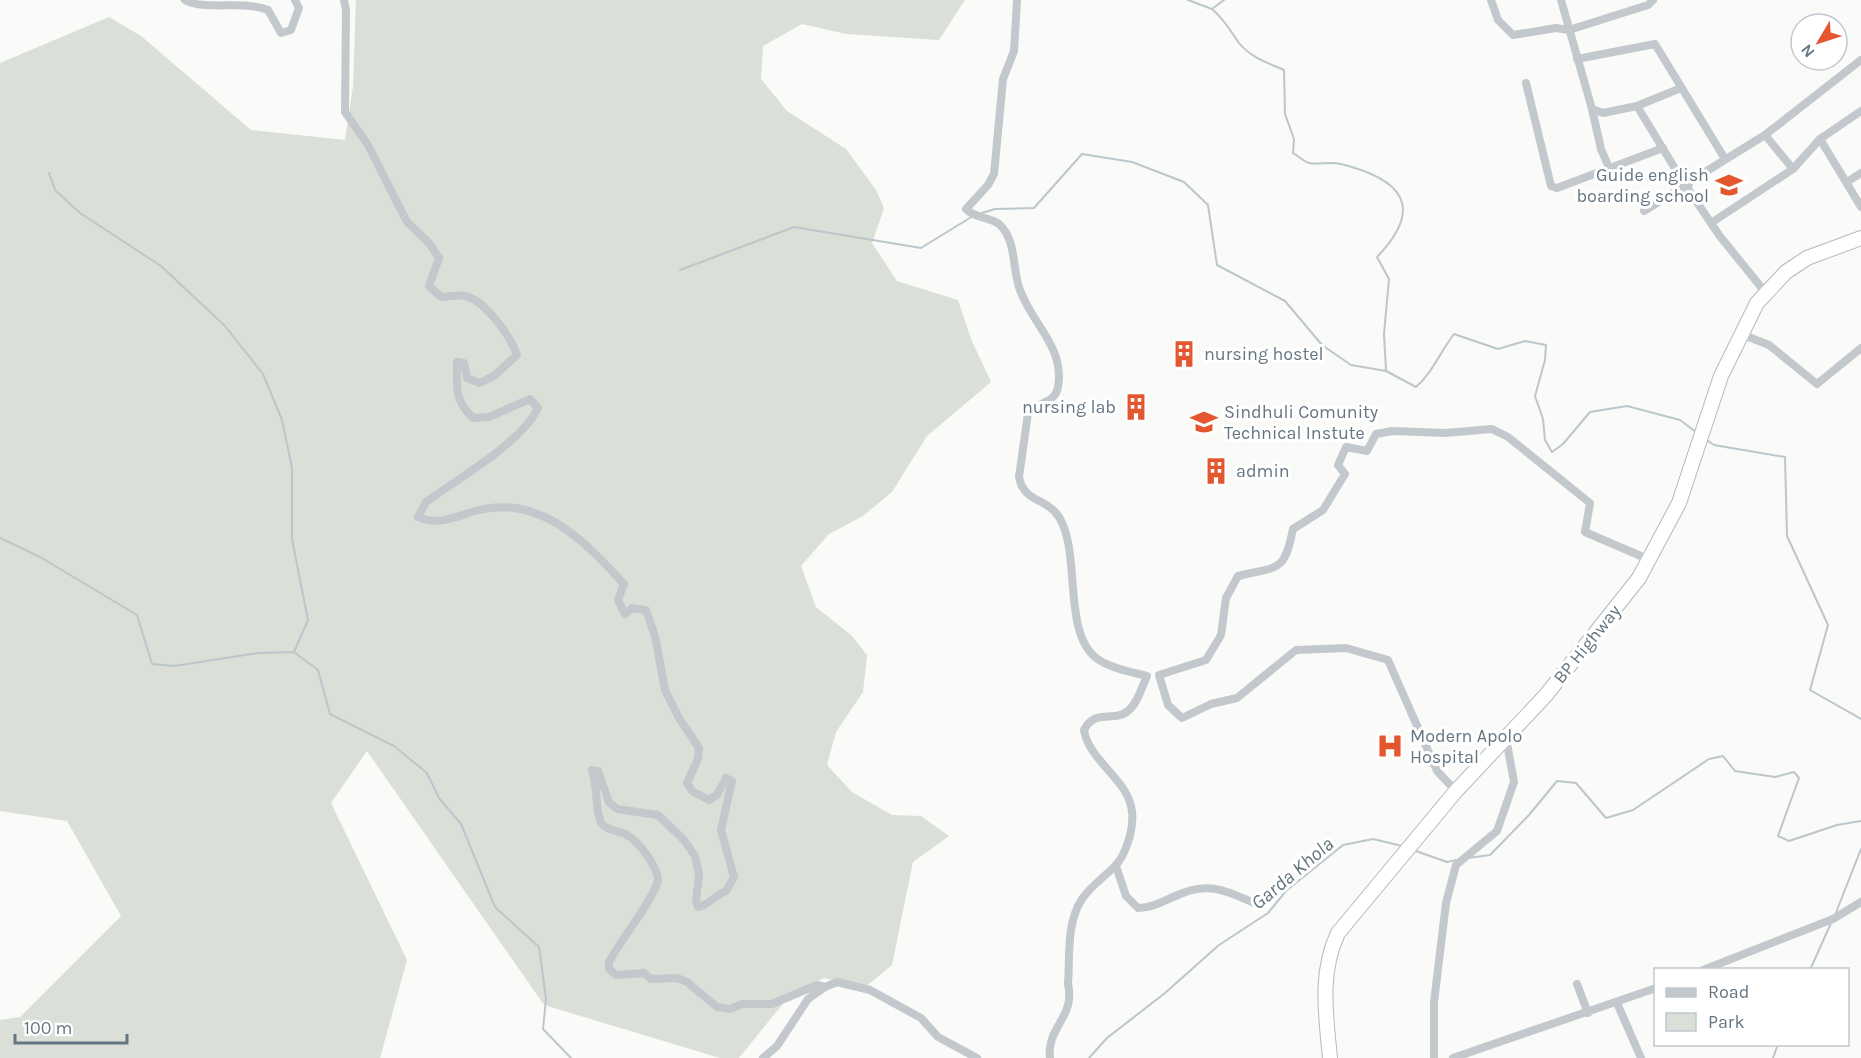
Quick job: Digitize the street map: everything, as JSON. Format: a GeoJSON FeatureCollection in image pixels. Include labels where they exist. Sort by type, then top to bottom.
{"type":"FeatureCollection","features":[{"type":"Feature","properties":{"kind":"highway","name":"BP Highway"},"geometry":{"type":"LineString","coordinates":[[1330,1058],[1324,988],[1329,952],[1338,933],[1456,791],[1546,695],[1639,578],[1679,503],[1711,405],[1741,334],[1765,292],[1807,258],[1861,238]]}},
{"type":"Feature","properties":{"kind":"street"},"geometry":{"type":"LineString","coordinates":[[185,0],[196,4],[255,5],[268,10],[276,28],[281,33],[291,30],[298,8],[295,0]]}},
{"type":"Feature","properties":{"kind":"street"},"geometry":{"type":"LineString","coordinates":[[344,0],[346,10],[345,112],[368,145],[407,222],[429,243],[440,258],[429,286],[441,297],[465,296],[482,305],[512,341],[517,355],[495,375],[480,383],[467,378],[464,363],[457,362],[458,394],[462,407],[473,418],[489,417],[530,399],[538,408],[531,423],[517,437],[426,502],[418,517],[430,523],[477,511],[506,507],[532,510],[556,521],[594,552],[624,584],[618,600],[625,614],[632,609],[646,610],[655,636],[665,690],[679,718],[699,748],[698,759],[687,783],[692,791],[709,800],[717,795],[726,778],[732,781],[721,830],[734,877],[726,891],[715,895],[709,902],[698,907],[696,901],[699,874],[694,856],[684,840],[658,815],[617,808],[609,802],[598,771],[592,770],[598,795],[600,821],[604,827],[627,834],[640,845],[658,875],[658,883],[609,962],[609,969],[616,975],[644,973],[651,979],[677,978],[687,982],[717,1007],[730,1009],[742,1004],[772,1004],[816,985],[825,987]]}},
{"type":"Feature","properties":{"kind":"street"},"geometry":{"type":"LineString","coordinates":[[1017,0],[1014,51],[1003,79],[994,174],[988,185],[966,208],[998,224],[1005,231],[1020,290],[1057,356],[1058,390],[1052,399],[1028,413],[1019,477],[1025,494],[1043,501],[1059,516],[1069,542],[1080,630],[1089,650],[1099,660],[1147,676],[1159,675],[1206,660],[1221,635],[1226,598],[1238,576],[1278,566],[1287,557],[1293,529],[1323,510],[1345,474],[1338,465],[1346,447],[1368,451],[1376,434],[1392,431],[1445,433],[1492,429],[1508,437],[1557,479],[1583,495],[1590,503],[1585,532],[1650,560]]}},
{"type":"Feature","properties":{"kind":"street"},"geometry":{"type":"LineString","coordinates":[[1491,0],[1498,20],[1513,35],[1556,28],[1569,30],[1649,2]]}},
{"type":"Feature","properties":{"kind":"street"},"geometry":{"type":"LineString","coordinates":[[1561,0],[1601,149],[1610,170]]}},
{"type":"Feature","properties":{"kind":"street"},"geometry":{"type":"LineString","coordinates":[[1577,58],[1655,44],[1725,159]]}},
{"type":"Feature","properties":{"kind":"street"},"geometry":{"type":"LineString","coordinates":[[1644,211],[1765,135],[1861,60]]}},
{"type":"Feature","properties":{"kind":"street"},"geometry":{"type":"LineString","coordinates":[[1526,83],[1551,186],[1557,188],[1610,170],[1663,148]]}},
{"type":"Feature","properties":{"kind":"street"},"geometry":{"type":"LineString","coordinates":[[1592,109],[1603,113],[1636,106],[1681,88]]}},
{"type":"Feature","properties":{"kind":"street"},"geometry":{"type":"LineString","coordinates":[[1636,106],[1685,185],[1765,292]]}},
{"type":"Feature","properties":{"kind":"street"},"geometry":{"type":"LineString","coordinates":[[1712,223],[1793,169],[1820,139],[1861,111]]}},
{"type":"Feature","properties":{"kind":"street"},"geometry":{"type":"LineString","coordinates":[[1765,135],[1793,169]]}},
{"type":"Feature","properties":{"kind":"street"},"geometry":{"type":"LineString","coordinates":[[1820,139],[1861,207]]}},
{"type":"Feature","properties":{"kind":"street"},"geometry":{"type":"LineString","coordinates":[[1847,182],[1861,173]]}},
{"type":"Feature","properties":{"kind":"street"},"geometry":{"type":"LineString","coordinates":[[1741,334],[1769,345],[1817,384],[1861,348]]}},
{"type":"Feature","properties":{"kind":"street"},"geometry":{"type":"LineString","coordinates":[[1159,675],[1168,705],[1182,718],[1211,704],[1237,698],[1296,650],[1346,648],[1388,660],[1437,771],[1456,791]]}},
{"type":"Feature","properties":{"kind":"street"},"geometry":{"type":"LineString","coordinates":[[1050,1058],[1049,1039],[1066,1016],[1070,994],[1071,926],[1081,900],[1116,866],[1130,832],[1132,811],[1126,794],[1092,750],[1084,730],[1088,722],[1096,717],[1120,715],[1129,710],[1147,676]]}},
{"type":"Feature","properties":{"kind":"street"},"geometry":{"type":"LineString","coordinates":[[1434,1058],[1434,1002],[1446,903],[1456,865],[1497,831],[1514,782],[1506,738]]}},
{"type":"Feature","properties":{"kind":"street"},"geometry":{"type":"LineString","coordinates":[[1116,866],[1125,896],[1138,908],[1158,904],[1192,888],[1208,887],[1222,889],[1254,903]]}},
{"type":"Feature","properties":{"kind":"street"},"geometry":{"type":"LineString","coordinates":[[1706,968],[1833,919],[1861,902]]}},
{"type":"Feature","properties":{"kind":"street"},"geometry":{"type":"LineString","coordinates":[[763,1058],[777,1046],[808,999],[837,982],[870,990],[921,1018],[938,1037],[977,1058]]}},
{"type":"Feature","properties":{"kind":"street"},"geometry":{"type":"LineString","coordinates":[[1577,984],[1588,1013]]}},
{"type":"Feature","properties":{"kind":"street"},"geometry":{"type":"LineString","coordinates":[[1453,1058],[1654,989]]}},
{"type":"Feature","properties":{"kind":"street"},"geometry":{"type":"LineString","coordinates":[[1617,1003],[1641,1058]]}},
{"type":"Feature","properties":{"kind":"green space"},"geometry":{"type":"Polygon","coordinates":[[[356,0],[965,0],[939,40],[846,34],[802,24],[763,46],[761,79],[787,111],[846,149],[876,190],[884,208],[872,243],[897,281],[958,300],[971,339],[991,382],[927,436],[892,492],[863,516],[829,534],[801,566],[816,607],[852,636],[867,655],[863,692],[836,732],[827,765],[852,792],[892,815],[921,816],[949,836],[913,862],[892,965],[864,988],[824,978],[790,995],[739,1058],[720,1058],[544,1005],[367,751],[331,803],[407,960],[380,1058],[0,1058],[0,1020],[20,1017],[121,916],[67,821],[0,811],[0,63],[109,17],[141,36],[251,130],[345,140],[353,86],[356,0]]]}},
{"type":"Feature","properties":{"kind":"waterway"},"geometry":{"type":"LineString","coordinates":[[1188,0],[1212,9]]}},
{"type":"Feature","properties":{"kind":"waterway"},"geometry":{"type":"LineString","coordinates":[[1224,0],[1212,9],[1243,48],[1254,56],[1284,70],[1285,114],[1294,139],[1293,153],[1309,163],[1337,163],[1362,170],[1392,187],[1400,197],[1403,209],[1400,223],[1392,239],[1377,257],[1389,279],[1384,334],[1386,370]]}},
{"type":"Feature","properties":{"kind":"waterway"},"geometry":{"type":"LineString","coordinates":[[982,213],[995,209],[1034,208],[1082,154],[1132,162],[1184,182],[1208,205],[1217,265],[1285,301],[1322,345],[1351,365],[1386,371],[1416,387],[1427,375],[1454,334],[1498,349],[1525,341],[1546,345],[1545,360],[1535,396],[1543,419],[1545,440],[1552,452],[1563,444],[1590,412],[1627,406],[1680,420],[1696,432]]}},
{"type":"Feature","properties":{"kind":"waterway"},"geometry":{"type":"LineString","coordinates":[[49,173],[55,190],[80,213],[161,266],[225,326],[263,374],[282,420],[292,468],[292,539],[308,620],[294,652]]}},
{"type":"Feature","properties":{"kind":"waterway"},"geometry":{"type":"LineString","coordinates":[[680,270],[794,227],[921,248],[973,216]]}},
{"type":"Feature","properties":{"kind":"waterway"},"geometry":{"type":"LineString","coordinates":[[1705,439],[1714,445],[1785,457],[1787,536],[1828,625],[1810,690],[1861,719]]}},
{"type":"Feature","properties":{"kind":"waterway"},"geometry":{"type":"LineString","coordinates":[[0,538],[40,557],[137,615],[152,664],[174,666],[258,653],[294,652],[318,670],[330,714],[394,746],[427,773],[439,798],[461,824],[495,907],[539,947],[546,999],[543,1029],[571,1058]]}},
{"type":"Feature","properties":{"kind":"waterway","name":"Garda Khola"},"geometry":{"type":"LineString","coordinates":[[1468,858],[1490,855],[1529,815],[1557,781],[1576,783],[1606,818],[1633,810],[1709,759],[1723,756],[1735,771],[1775,777],[1794,772],[1799,778],[1778,836],[1789,841],[1837,825],[1861,821]]}},
{"type":"Feature","properties":{"kind":"waterway","name":"Garda Khola"},"geometry":{"type":"LineString","coordinates":[[1089,1058],[1107,1038],[1165,993],[1219,945],[1268,913],[1286,891],[1343,845],[1373,839],[1402,846]]}},
{"type":"Feature","properties":{"kind":"waterway"},"geometry":{"type":"LineString","coordinates":[[1835,915],[1861,849]]}},
{"type":"Feature","properties":{"kind":"waterway","name":"Garda Khola"},"geometry":{"type":"LineString","coordinates":[[1413,850],[1447,862],[1456,860]]}},
{"type":"Feature","properties":{"kind":"waterway"},"geometry":{"type":"LineString","coordinates":[[1811,968],[1831,923]]}},
{"type":"Feature","properties":{"kind":"waterway"},"geometry":{"type":"LineString","coordinates":[[1773,1058],[1777,1046]]}},
{"type":"Feature","properties":{"kind":"place","name":"Guide english boarding school"},"geometry":{"type":"Point","coordinates":[1729,185]}},
{"type":"Feature","properties":{"kind":"place","name":"nursing hostel"},"geometry":{"type":"Point","coordinates":[1184,354]}},
{"type":"Feature","properties":{"kind":"place","name":"nursing lab"},"geometry":{"type":"Point","coordinates":[1136,407]}},
{"type":"Feature","properties":{"kind":"place","name":"Sindhuli Comunity Technical Instute"},"geometry":{"type":"Point","coordinates":[1204,422]}},
{"type":"Feature","properties":{"kind":"place","name":"admin"},"geometry":{"type":"Point","coordinates":[1216,471]}},
{"type":"Feature","properties":{"kind":"place","name":"Modern Apolo Hospital"},"geometry":{"type":"Point","coordinates":[1390,746]}}]}
